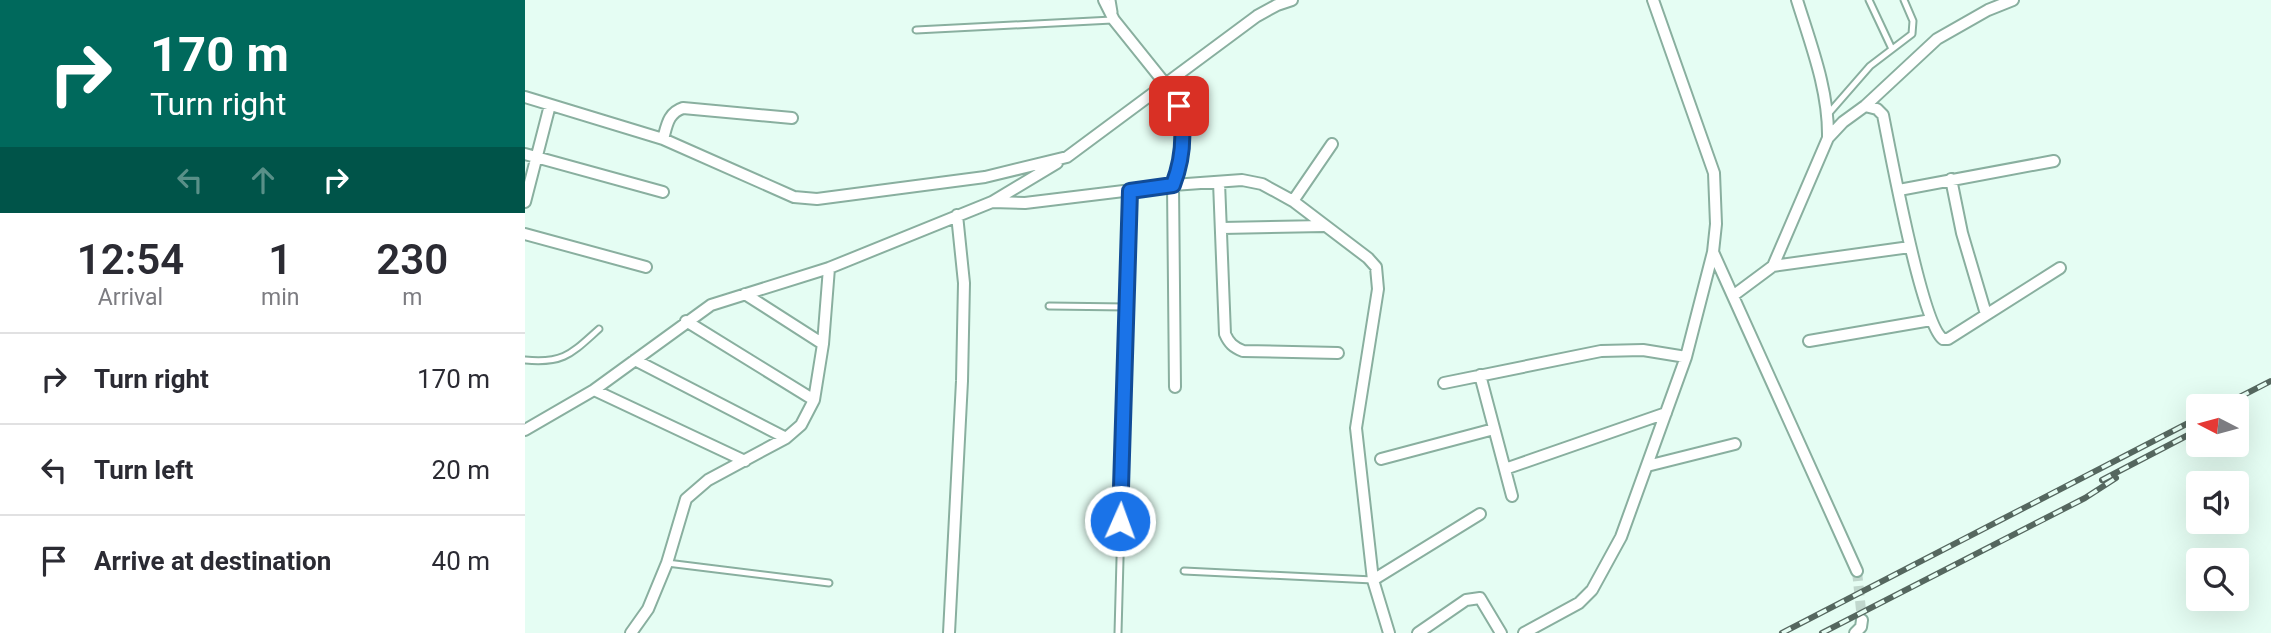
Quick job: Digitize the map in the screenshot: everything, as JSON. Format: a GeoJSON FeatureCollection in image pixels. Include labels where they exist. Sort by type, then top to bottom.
{"type":"FeatureCollection","features":[{"type":"Feature","properties":{"kind":"street"},"geometry":{"type":"LineString","coordinates":[[1104,0],[1114,20],[1174,96],[1182,118],[1182,155],[1173,185],[1175,387]]}},
{"type":"Feature","properties":{"kind":"street"},"geometry":{"type":"LineString","coordinates":[[525,430],[594,390],[711,304],[829,268],[992,202],[1067,157],[1257,16],[1276,5],[1292,0]]}},
{"type":"Feature","properties":{"kind":"street"},"geometry":{"type":"LineString","coordinates":[[1524,633],[1579,603],[1592,590],[1622,537],[1686,357],[1713,252],[1716,224],[1714,173],[1653,0]]}},
{"type":"Feature","properties":{"kind":"street"},"geometry":{"type":"LineString","coordinates":[[1797,0],[1829,113],[1828,138]]}},
{"type":"Feature","properties":{"kind":"street"},"geometry":{"type":"LineString","coordinates":[[1773,266],[1828,138],[1937,39],[2001,3],[2013,0]]}},
{"type":"Feature","properties":{"kind":"street"},"geometry":{"type":"LineString","coordinates":[[525,97],[663,139],[794,197],[805,199],[985,177],[1067,157]]}},
{"type":"Feature","properties":{"kind":"street"},"geometry":{"type":"LineString","coordinates":[[525,202],[531,155],[550,104]]}},
{"type":"Feature","properties":{"kind":"street"},"geometry":{"type":"LineString","coordinates":[[1865,106],[1877,109],[1883,115],[1910,247],[1937,336],[1948,339],[2060,268]]}},
{"type":"Feature","properties":{"kind":"street"},"geometry":{"type":"LineString","coordinates":[[663,139],[669,118],[675,111],[683,108],[792,118]]}},
{"type":"Feature","properties":{"kind":"street"},"geometry":{"type":"LineString","coordinates":[[1293,201],[1332,144]]}},
{"type":"Feature","properties":{"kind":"street"},"geometry":{"type":"LineString","coordinates":[[531,155],[663,192]]}},
{"type":"Feature","properties":{"kind":"street"},"geometry":{"type":"LineString","coordinates":[[1899,190],[2055,161]]}},
{"type":"Feature","properties":{"kind":"street"},"geometry":{"type":"LineString","coordinates":[[1951,179],[1962,233],[1986,314]]}},
{"type":"Feature","properties":{"kind":"street"},"geometry":{"type":"LineString","coordinates":[[992,202],[1025,203],[1173,185],[1253,181],[1293,201],[1368,258],[1378,276],[1378,289],[1356,428],[1373,580],[1389,633]]}},
{"type":"Feature","properties":{"kind":"street"},"geometry":{"type":"LineString","coordinates":[[1219,182],[1225,334],[1229,342],[1243,351],[1338,353]]}},
{"type":"Feature","properties":{"kind":"street"},"geometry":{"type":"LineString","coordinates":[[949,633],[962,381],[964,283],[957,215]]}},
{"type":"Feature","properties":{"kind":"street"},"geometry":{"type":"LineString","coordinates":[[1222,228],[1324,226]]}},
{"type":"Feature","properties":{"kind":"street"},"geometry":{"type":"LineString","coordinates":[[525,234],[646,267]]}},
{"type":"Feature","properties":{"kind":"street"},"geometry":{"type":"LineString","coordinates":[[1734,295],[1773,266],[1910,247]]}},
{"type":"Feature","properties":{"kind":"street"},"geometry":{"type":"LineString","coordinates":[[1713,252],[1857,571]]}},
{"type":"Feature","properties":{"kind":"street"},"geometry":{"type":"LineString","coordinates":[[631,633],[648,610],[667,563],[686,499],[708,480],[786,438],[801,425],[814,400],[823,344],[829,268]]}},
{"type":"Feature","properties":{"kind":"street"},"geometry":{"type":"LineString","coordinates":[[745,294],[823,344]]}},
{"type":"Feature","properties":{"kind":"street"},"geometry":{"type":"LineString","coordinates":[[1809,341],[1931,320]]}},
{"type":"Feature","properties":{"kind":"street"},"geometry":{"type":"LineString","coordinates":[[686,321],[814,400]]}},
{"type":"Feature","properties":{"kind":"street"},"geometry":{"type":"LineString","coordinates":[[1444,383],[1601,351],[1643,350],[1686,357]]}},
{"type":"Feature","properties":{"kind":"street"},"geometry":{"type":"LineString","coordinates":[[635,360],[786,438]]}},
{"type":"Feature","properties":{"kind":"street"},"geometry":{"type":"LineString","coordinates":[[1479,375],[1512,496]]}},
{"type":"Feature","properties":{"kind":"street"},"geometry":{"type":"LineString","coordinates":[[594,390],[745,461]]}},
{"type":"Feature","properties":{"kind":"street"},"geometry":{"type":"LineString","coordinates":[[1504,468],[1666,413]]}},
{"type":"Feature","properties":{"kind":"street"},"geometry":{"type":"LineString","coordinates":[[1381,459],[1494,429]]}},
{"type":"Feature","properties":{"kind":"street"},"geometry":{"type":"LineString","coordinates":[[1647,466],[1735,444]]}},
{"type":"Feature","properties":{"kind":"street"},"geometry":{"type":"LineString","coordinates":[[1373,580],[1480,514]]}},
{"type":"Feature","properties":{"kind":"street"},"geometry":{"type":"LineString","coordinates":[[1418,633],[1473,597],[1484,602],[1501,633]]}},
{"type":"Feature","properties":{"kind":"street"},"geometry":{"type":"LineString","coordinates":[[1855,633],[1861,627],[1862,620]]}},
{"type":"Feature","properties":{"kind":"lane"},"geometry":{"type":"LineString","coordinates":[[916,30],[1114,20],[1112,0]]}},
{"type":"Feature","properties":{"kind":"lane"},"geometry":{"type":"LineString","coordinates":[[1869,0],[1892,49]]}},
{"type":"Feature","properties":{"kind":"lane"},"geometry":{"type":"LineString","coordinates":[[1829,113],[1870,66],[1912,34],[1913,22],[1904,0]]}},
{"type":"Feature","properties":{"kind":"lane"},"geometry":{"type":"LineString","coordinates":[[1118,633],[1130,191]]}},
{"type":"Feature","properties":{"kind":"lane"},"geometry":{"type":"LineString","coordinates":[[1049,306],[1127,307]]}},
{"type":"Feature","properties":{"kind":"lane"},"geometry":{"type":"LineString","coordinates":[[525,360],[555,360],[567,357],[599,329]]}},
{"type":"Feature","properties":{"kind":"lane"},"geometry":{"type":"LineString","coordinates":[[667,563],[829,583]]}},
{"type":"Feature","properties":{"kind":"lane"},"geometry":{"type":"LineString","coordinates":[[1184,571],[1373,580]]}},
{"type":"Feature","properties":{"kind":"tunnel"},"geometry":{"type":"LineString","coordinates":[[1857,571],[1862,620]]}},
{"type":"Feature","properties":{"kind":"railway"},"geometry":{"type":"LineString","coordinates":[[2246,394],[2271,381]]}},
{"type":"Feature","properties":{"kind":"railway"},"geometry":{"type":"LineString","coordinates":[[1782,633],[2186,424]]}},
{"type":"Feature","properties":{"kind":"railway"},"geometry":{"type":"LineString","coordinates":[[2102,480],[2186,436]]}},
{"type":"Feature","properties":{"kind":"railway"},"geometry":{"type":"LineString","coordinates":[[1822,633],[2085,498],[2116,478]]}},
{"type":"Feature","properties":{"kind":"route"},"geometry":{"type":"LineString","coordinates":[[1120,521],[1130,191],[1173,185],[1182,155],[1182,118],[1179,106]]}}]}
